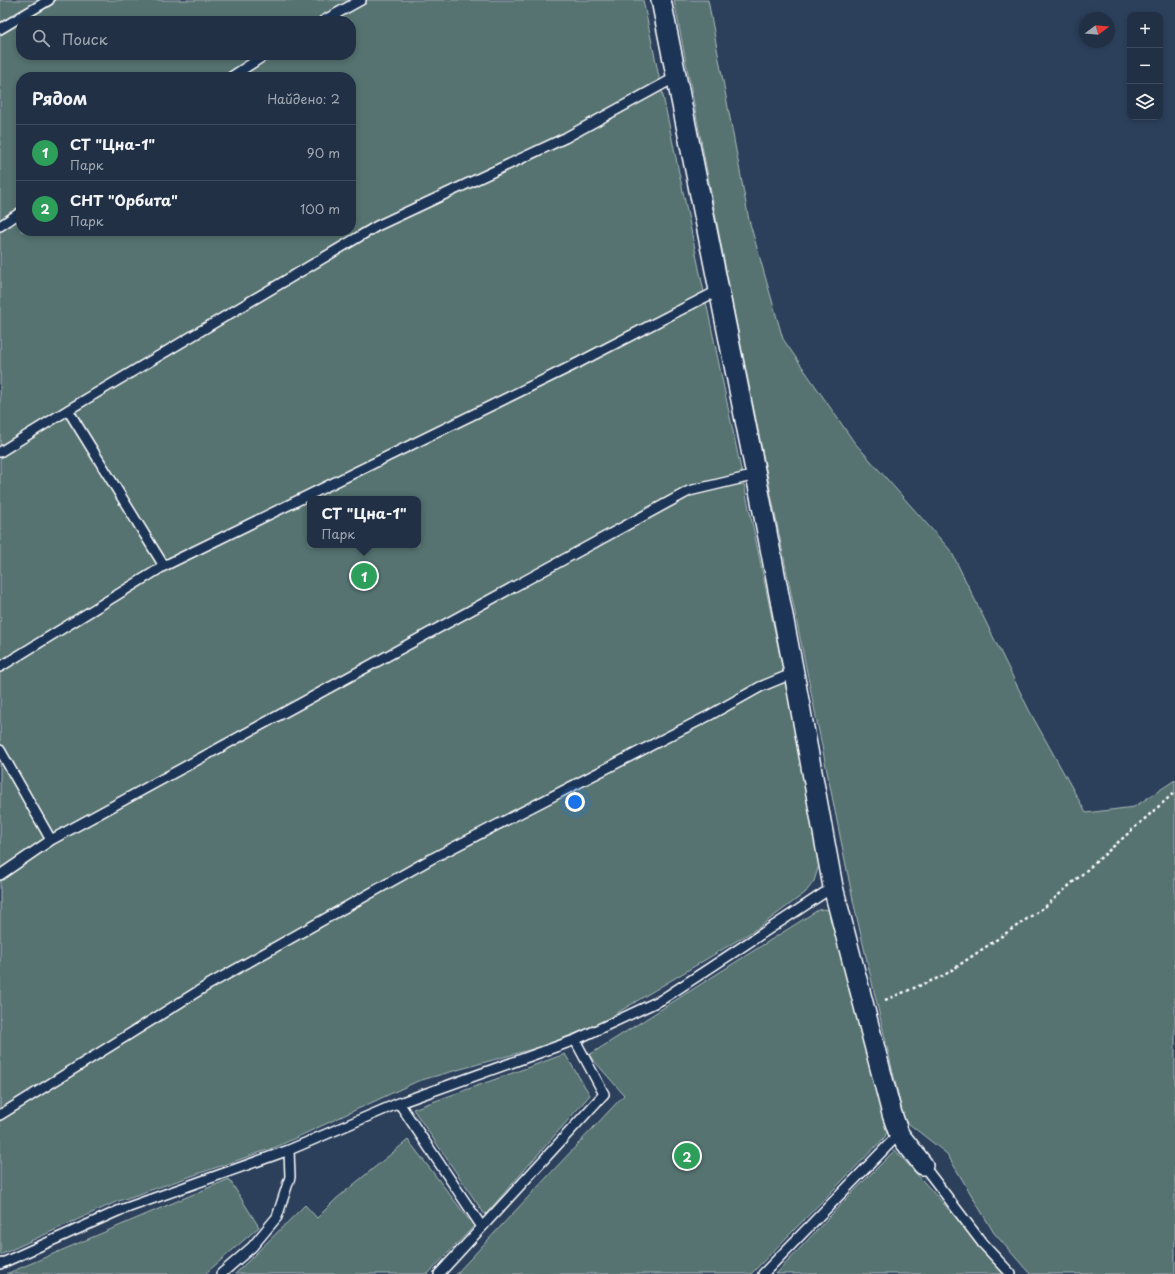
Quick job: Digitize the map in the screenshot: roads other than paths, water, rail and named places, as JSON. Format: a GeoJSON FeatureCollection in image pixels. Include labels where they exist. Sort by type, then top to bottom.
{"type":"FeatureCollection","features":[{"type":"Feature","properties":{"kind":"street"},"geometry":{"type":"LineString","coordinates":[[661,0],[756,475],[833,887],[881,1073],[899,1134],[923,1165]]}},
{"type":"Feature","properties":{"kind":"lane"},"geometry":{"type":"LineString","coordinates":[[22,16],[49,0]]}},
{"type":"Feature","properties":{"kind":"lane"},"geometry":{"type":"LineString","coordinates":[[332,16],[361,0]]}},
{"type":"Feature","properties":{"kind":"lane"},"geometry":{"type":"LineString","coordinates":[[0,29],[16,20]]}},
{"type":"Feature","properties":{"kind":"lane"},"geometry":{"type":"LineString","coordinates":[[239,72],[258,60]]}},
{"type":"Feature","properties":{"kind":"lane"},"geometry":{"type":"LineString","coordinates":[[0,452],[378,226],[565,138],[676,77]]}},
{"type":"Feature","properties":{"kind":"lane"},"geometry":{"type":"LineString","coordinates":[[0,226],[16,215]]}},
{"type":"Feature","properties":{"kind":"lane"},"geometry":{"type":"LineString","coordinates":[[0,667],[164,566],[570,367],[719,290]]}},
{"type":"Feature","properties":{"kind":"lane"},"geometry":{"type":"LineString","coordinates":[[68,410],[164,566]]}},
{"type":"Feature","properties":{"kind":"lane"},"geometry":{"type":"LineString","coordinates":[[0,875],[51,840],[689,491],[756,475]]}},
{"type":"Feature","properties":{"kind":"lane"},"geometry":{"type":"LineString","coordinates":[[0,1115],[208,984],[431,859],[710,715],[760,687],[794,673]]}},
{"type":"Feature","properties":{"kind":"lane"},"geometry":{"type":"LineString","coordinates":[[0,750],[51,840]]}},
{"type":"Feature","properties":{"kind":"lane"},"geometry":{"type":"LineString","coordinates":[[0,1264],[118,1211],[289,1150],[399,1103],[575,1040],[661,1000],[833,887]]}},
{"type":"Feature","properties":{"kind":"lane"},"geometry":{"type":"LineString","coordinates":[[439,1274],[604,1094],[575,1040]]}},
{"type":"Feature","properties":{"kind":"lane"},"geometry":{"type":"LineString","coordinates":[[399,1103],[482,1227]]}},
{"type":"Feature","properties":{"kind":"lane"},"geometry":{"type":"LineString","coordinates":[[763,1274],[899,1134]]}},
{"type":"Feature","properties":{"kind":"lane"},"geometry":{"type":"LineString","coordinates":[[221,1274],[252,1247],[277,1217],[290,1178],[289,1150]]}},
{"type":"Feature","properties":{"kind":"lane"},"geometry":{"type":"LineString","coordinates":[[923,1165],[983,1244],[1011,1274]]}},
{"type":"Feature","properties":{"kind":"place","name":"СТ \"Цна-1\""},"geometry":{"type":"Point","coordinates":[364,576]}},
{"type":"Feature","properties":{"kind":"place","name":"CНТ \"Орбита\""},"geometry":{"type":"Point","coordinates":[687,1156]}}]}
